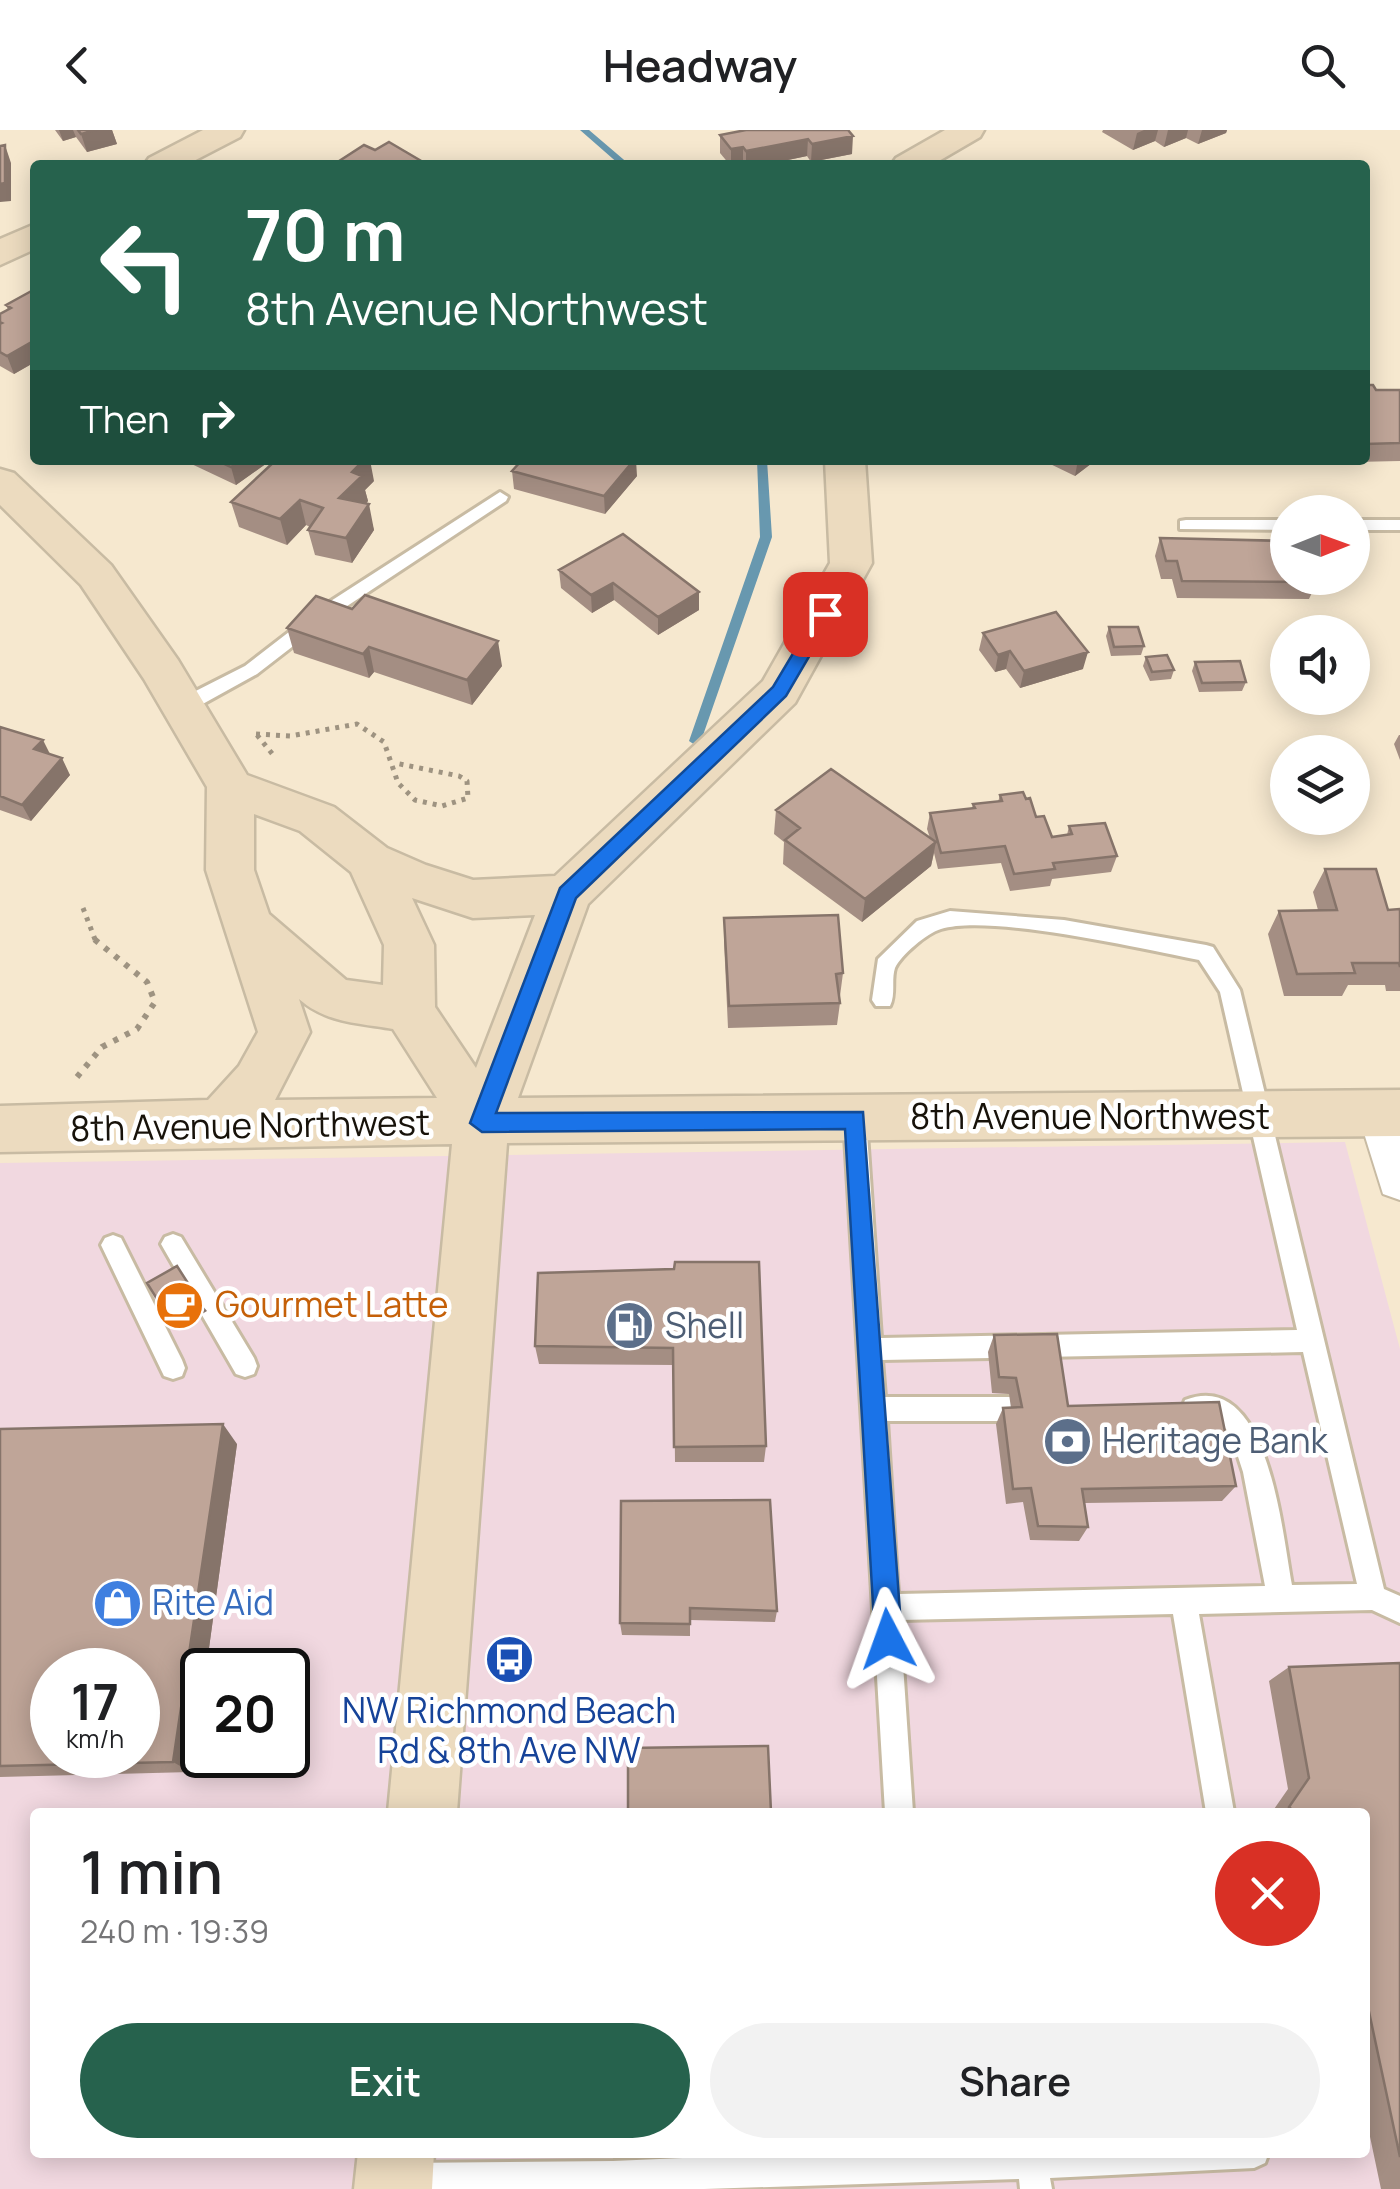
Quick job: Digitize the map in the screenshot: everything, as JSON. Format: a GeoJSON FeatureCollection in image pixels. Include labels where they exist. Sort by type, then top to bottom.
{"type":"FeatureCollection","features":[{"type":"Feature","properties":{"kind":"main road"},"geometry":{"type":"LineString","coordinates":[[171,160],[228,130]]}},
{"type":"Feature","properties":{"kind":"main road"},"geometry":{"type":"LineString","coordinates":[[917,160],[968,130]]}},
{"type":"Feature","properties":{"kind":"main road"},"geometry":{"type":"LineString","coordinates":[[0,254],[30,237]]}},
{"type":"Feature","properties":{"kind":"main road"},"geometry":{"type":"LineString","coordinates":[[422,1808],[471,1206],[482,1123],[567,894],[779,692],[851,562],[845,465]]}},
{"type":"Feature","properties":{"kind":"main road"},"geometry":{"type":"LineString","coordinates":[[0,482],[96,575],[183,706],[230,787],[230,870],[284,1032],[258,1082],[221,1123]]}},
{"type":"Feature","properties":{"kind":"main road"},"geometry":{"type":"LineString","coordinates":[[230,787],[318,819],[370,860],[409,878],[473,899],[567,894]]}},
{"type":"Feature","properties":{"kind":"main road"},"geometry":{"type":"LineString","coordinates":[[370,860],[409,945],[409,1010],[482,1123]]}},
{"type":"Feature","properties":{"kind":"main road"},"geometry":{"type":"LineString","coordinates":[[249,926],[333,999],[409,1010]]}},
{"type":"Feature","properties":{"kind":"main road","name":"8th Avenue Northwest"},"geometry":{"type":"LineString","coordinates":[[0,1129],[221,1123],[1390,1114]]}},
{"type":"Feature","properties":{"kind":"street"},"geometry":{"type":"LineString","coordinates":[[1390,1114],[1400,1178]]}},
{"type":"Feature","properties":{"kind":"lane"},"geometry":{"type":"LineString","coordinates":[[183,706],[251,670],[340,602],[500,497]]}},
{"type":"Feature","properties":{"kind":"lane"},"geometry":{"type":"LineString","coordinates":[[1186,524],[1270,525]]}},
{"type":"Feature","properties":{"kind":"lane"},"geometry":{"type":"LineString","coordinates":[[1370,525],[1400,525]]}},
{"type":"Feature","properties":{"kind":"lane"},"geometry":{"type":"LineString","coordinates":[[883,1000],[885,965],[933,922],[972,916],[1115,935],[1206,953],[1230,990],[1373,1597]]}},
{"type":"Feature","properties":{"kind":"lane"},"geometry":{"type":"LineString","coordinates":[[855,1119],[899,1808]]}},
{"type":"Feature","properties":{"kind":"lane"},"geometry":{"type":"LineString","coordinates":[[173,1244],[245,1366]]}},
{"type":"Feature","properties":{"kind":"lane"},"geometry":{"type":"LineString","coordinates":[[113,1246],[174,1368]]}},
{"type":"Feature","properties":{"kind":"lane"},"geometry":{"type":"LineString","coordinates":[[870,1349],[1312,1341]]}},
{"type":"Feature","properties":{"kind":"lane"},"geometry":{"type":"LineString","coordinates":[[1172,1408],[1223,1410],[1240,1424],[1248,1442],[1281,1599]]}},
{"type":"Feature","properties":{"kind":"lane"},"geometry":{"type":"LineString","coordinates":[[873,1410],[1012,1410]]}},
{"type":"Feature","properties":{"kind":"lane"},"geometry":{"type":"LineString","coordinates":[[886,1607],[1373,1597],[1400,1610]]}},
{"type":"Feature","properties":{"kind":"lane"},"geometry":{"type":"LineString","coordinates":[[1184,1601],[1219,1808]]}},
{"type":"Feature","properties":{"kind":"lane"},"geometry":{"type":"LineString","coordinates":[[394,2173],[613,2183],[926,2158],[1034,2176],[1199,2158]]}},
{"type":"Feature","properties":{"kind":"path"},"geometry":{"type":"LineString","coordinates":[[256,734],[290,736],[357,724],[384,742],[395,764],[399,787],[416,800],[444,806],[468,798],[470,788],[457,775],[436,767],[395,764]]}},
{"type":"Feature","properties":{"kind":"path"},"geometry":{"type":"LineString","coordinates":[[74,1080],[102,1047],[137,1029],[153,1006],[154,992],[152,984],[131,966],[100,948],[82,908]]}},
{"type":"Feature","properties":{"kind":"shaded area"},"geometry":{"type":"Polygon","coordinates":[[[1345,1142],[1400,1349],[1400,2189],[0,2189],[0,1163],[1345,1142]]]}},
{"type":"Feature","properties":{"kind":"building"},"geometry":{"type":"Polygon","coordinates":[[[746,130],[848,130],[853,136],[812,144],[808,139],[746,151],[743,147],[731,149],[720,135],[746,130]]]}},
{"type":"Feature","properties":{"kind":"building"},"geometry":{"type":"Polygon","coordinates":[[[389,142],[420,160],[341,160],[364,145],[375,150],[389,142]]]}},
{"type":"Feature","properties":{"kind":"building"},"geometry":{"type":"Polygon","coordinates":[[[5,145],[5,183],[0,184],[0,146],[5,145]]]}},
{"type":"Feature","properties":{"kind":"building"},"geometry":{"type":"Polygon","coordinates":[[[30,292],[30,343],[7,356],[0,352],[0,314],[11,308],[6,305],[30,292]]]}},
{"type":"Feature","properties":{"kind":"building"},"geometry":{"type":"Polygon","coordinates":[[[1370,385],[1376,390],[1400,390],[1400,443],[1370,444],[1370,385]]]}},
{"type":"Feature","properties":{"kind":"building"},"geometry":{"type":"Polygon","coordinates":[[[271,465],[359,465],[352,472],[362,476],[339,498],[369,504],[346,538],[308,530],[323,508],[300,500],[280,519],[231,502],[271,465]]]}},
{"type":"Feature","properties":{"kind":"building"},"geometry":{"type":"Polygon","coordinates":[[[517,465],[630,465],[604,496],[512,471],[517,465]]]}},
{"type":"Feature","properties":{"kind":"building"},"geometry":{"type":"Polygon","coordinates":[[[623,534],[699,592],[658,617],[613,583],[591,595],[559,570],[623,534]]]}},
{"type":"Feature","properties":{"kind":"building"},"geometry":{"type":"Polygon","coordinates":[[[1160,538],[1270,541],[1270,582],[1182,581],[1177,561],[1166,561],[1160,538]]]}},
{"type":"Feature","properties":{"kind":"building"},"geometry":{"type":"Polygon","coordinates":[[[365,595],[498,641],[467,680],[369,647],[363,654],[287,628],[316,596],[352,609],[365,595]]]}},
{"type":"Feature","properties":{"kind":"building"},"geometry":{"type":"Polygon","coordinates":[[[1056,612],[1088,652],[1024,671],[1010,651],[998,655],[983,633],[1056,612]]]}},
{"type":"Feature","properties":{"kind":"building"},"geometry":{"type":"Polygon","coordinates":[[[1109,627],[1138,627],[1144,646],[1114,647],[1109,627]]]}},
{"type":"Feature","properties":{"kind":"building"},"geometry":{"type":"Polygon","coordinates":[[[1167,655],[1174,670],[1152,672],[1146,657],[1167,655]]]}},
{"type":"Feature","properties":{"kind":"building"},"geometry":{"type":"Polygon","coordinates":[[[1240,661],[1246,682],[1202,683],[1195,662],[1240,661]]]}},
{"type":"Feature","properties":{"kind":"building"},"geometry":{"type":"Polygon","coordinates":[[[0,727],[43,740],[34,749],[62,758],[22,805],[0,796],[0,727]]]}},
{"type":"Feature","properties":{"kind":"building"},"geometry":{"type":"Polygon","coordinates":[[[831,769],[936,842],[865,899],[785,840],[800,828],[776,810],[831,769]]]}},
{"type":"Feature","properties":{"kind":"building"},"geometry":{"type":"Polygon","coordinates":[[[1023,792],[1026,799],[1030,798],[1036,817],[1044,816],[1052,837],[1072,834],[1069,826],[1105,823],[1117,856],[1053,863],[1055,869],[1014,874],[1005,846],[941,853],[930,813],[975,808],[973,804],[1002,801],[1000,795],[1023,792]]]}},
{"type":"Feature","properties":{"kind":"building"},"geometry":{"type":"Polygon","coordinates":[[[1325,869],[1376,869],[1388,910],[1400,909],[1400,967],[1399,963],[1352,963],[1355,973],[1297,974],[1279,911],[1337,910],[1325,869]]]}},
{"type":"Feature","properties":{"kind":"building"},"geometry":{"type":"Polygon","coordinates":[[[838,915],[843,973],[836,974],[840,1003],[729,1006],[724,918],[838,915]]]}},
{"type":"Feature","properties":{"kind":"building"},"geometry":{"type":"Polygon","coordinates":[[[675,1262],[759,1262],[766,1446],[674,1447],[673,1348],[535,1346],[538,1273],[674,1269],[675,1262]]]}},
{"type":"Feature","properties":{"kind":"building"},"geometry":{"type":"Polygon","coordinates":[[[177,1266],[202,1305],[172,1323],[147,1283],[177,1266]]]}},
{"type":"Feature","properties":{"kind":"building"},"geometry":{"type":"Polygon","coordinates":[[[1057,1334],[1068,1406],[1219,1402],[1236,1486],[1082,1489],[1088,1527],[1038,1526],[1031,1488],[1013,1489],[1003,1408],[1022,1407],[1016,1378],[999,1377],[994,1335],[1057,1334]]]}},
{"type":"Feature","properties":{"kind":"building"},"geometry":{"type":"Polygon","coordinates":[[[223,1424],[190,1648],[180,1648],[180,1715],[173,1762],[160,1762],[160,1648],[30,1648],[30,1765],[0,1766],[0,1429],[223,1424]]]}},
{"type":"Feature","properties":{"kind":"building"},"geometry":{"type":"Polygon","coordinates":[[[770,1500],[777,1611],[690,1608],[690,1624],[620,1623],[621,1501],[770,1500]]]}},
{"type":"Feature","properties":{"kind":"building"},"geometry":{"type":"Polygon","coordinates":[[[1400,1663],[1400,2157],[1370,2016],[1370,1808],[1289,1807],[1309,1778],[1289,1667],[1400,1663]]]}},
{"type":"Feature","properties":{"kind":"building"},"geometry":{"type":"Polygon","coordinates":[[[768,1746],[771,1808],[628,1808],[628,1748],[768,1746]]]}},
{"type":"Feature","properties":{"kind":"waterway"},"geometry":{"type":"LineString","coordinates":[[584,130],[619,160]]}},
{"type":"Feature","properties":{"kind":"waterway"},"geometry":{"type":"LineString","coordinates":[[695,741],[766,537],[762,465]]}},
{"type":"Feature","properties":{"kind":"place","name":"Gourmet Latte"},"geometry":{"type":"Point","coordinates":[180,1305]}},
{"type":"Feature","properties":{"kind":"place","name":"Shell"},"geometry":{"type":"Point","coordinates":[630,1326]}},
{"type":"Feature","properties":{"kind":"place","name":"Heritage Bank"},"geometry":{"type":"Point","coordinates":[1067,1441]}},
{"type":"Feature","properties":{"kind":"place","name":"Rite Aid"},"geometry":{"type":"Point","coordinates":[117,1603]}},
{"type":"Feature","properties":{"kind":"place","name":"NW Richmond Beach Rd & 8th Ave NW"},"geometry":{"type":"Point","coordinates":[509,1659]}},
{"type":"Feature","properties":{"kind":"route"},"geometry":{"type":"LineString","coordinates":[[825,614],[779,692],[567,894],[482,1123],[855,1119],[888,1639]]}}]}
